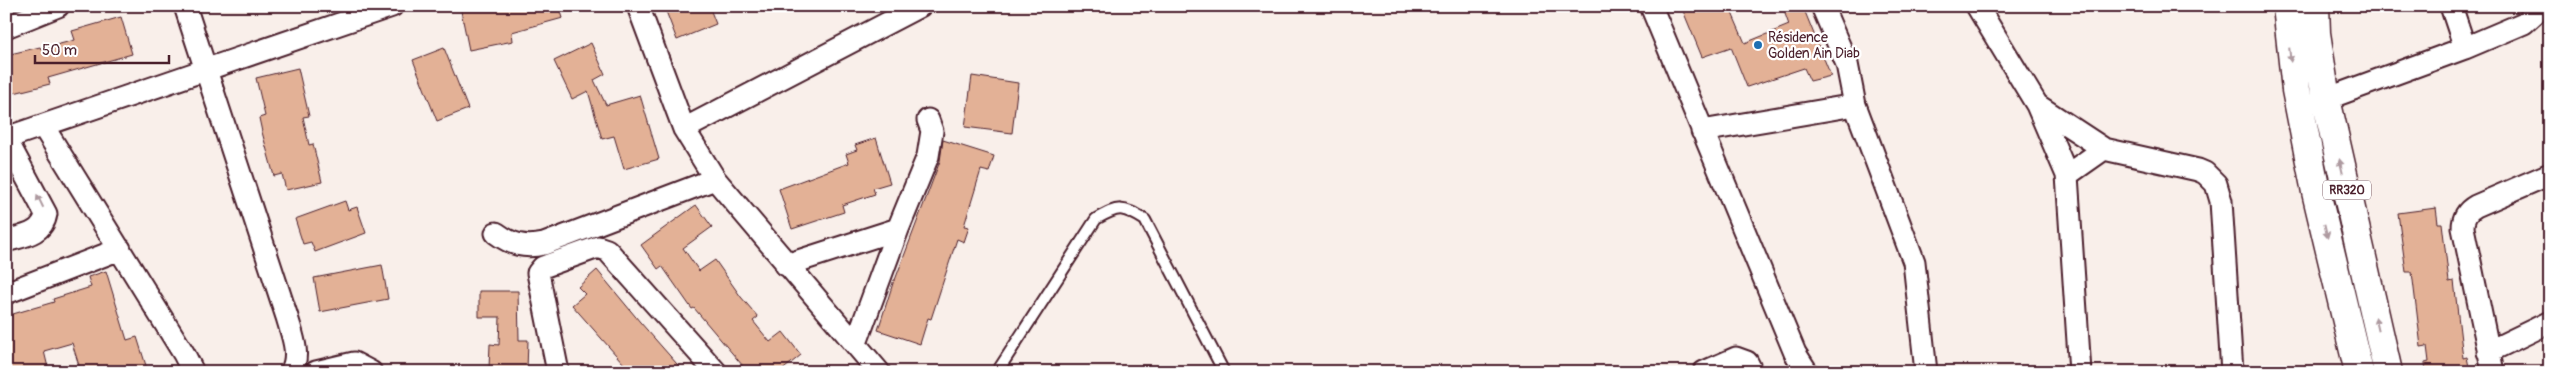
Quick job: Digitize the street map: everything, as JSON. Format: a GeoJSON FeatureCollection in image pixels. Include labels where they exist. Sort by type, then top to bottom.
{"type":"FeatureCollection","features":[{"type":"Feature","properties":{"kind":"main road","name":"RR320"},"geometry":{"type":"LineString","coordinates":[[2286,6],[2296,90],[2316,192],[2359,372]]}},
{"type":"Feature","properties":{"kind":"main road","name":"RR320"},"geometry":{"type":"LineString","coordinates":[[2315,6],[2316,33],[2326,99],[2388,372]]}},
{"type":"Feature","properties":{"kind":"street"},"geometry":{"type":"LineString","coordinates":[[6,27],[58,6]]}},
{"type":"Feature","properties":{"kind":"street"},"geometry":{"type":"LineString","coordinates":[[185,6],[287,317],[293,339],[297,369]]}},
{"type":"Feature","properties":{"kind":"street"},"geometry":{"type":"LineString","coordinates":[[6,241],[40,229],[46,214],[6,139],[392,6]]}},
{"type":"Feature","properties":{"kind":"street"},"geometry":{"type":"LineString","coordinates":[[638,6],[684,129],[715,179],[786,265],[856,343],[879,372]]}},
{"type":"Feature","properties":{"kind":"street"},"geometry":{"type":"LineString","coordinates":[[684,129],[920,6]]}},
{"type":"Feature","properties":{"kind":"street"},"geometry":{"type":"LineString","coordinates":[[1651,6],[1795,353],[1807,372]]}},
{"type":"Feature","properties":{"kind":"street"},"geometry":{"type":"LineString","coordinates":[[1822,6],[1847,64],[1854,105],[1914,262],[1926,372]]}},
{"type":"Feature","properties":{"kind":"street"},"geometry":{"type":"LineString","coordinates":[[1977,6],[2036,106],[2067,174],[2080,372]]}},
{"type":"Feature","properties":{"kind":"street"},"geometry":{"type":"LineString","coordinates":[[2451,6],[2465,48]]}},
{"type":"Feature","properties":{"kind":"street"},"geometry":{"type":"LineString","coordinates":[[2326,99],[2465,48],[2524,23],[2534,14],[2537,6]]}},
{"type":"Feature","properties":{"kind":"street"},"geometry":{"type":"LineString","coordinates":[[1702,131],[1854,105]]}},
{"type":"Feature","properties":{"kind":"street"},"geometry":{"type":"LineString","coordinates":[[2036,106],[2104,149],[2198,170],[2205,173],[2216,184],[2223,212],[2232,372]]}},
{"type":"Feature","properties":{"kind":"street"},"geometry":{"type":"LineString","coordinates":[[856,343],[898,228],[932,144],[932,131],[928,120]]}},
{"type":"Feature","properties":{"kind":"street"},"geometry":{"type":"LineString","coordinates":[[43,126],[120,249],[193,372]]}},
{"type":"Feature","properties":{"kind":"street"},"geometry":{"type":"LineString","coordinates":[[2067,174],[2104,149]]}},
{"type":"Feature","properties":{"kind":"street"},"geometry":{"type":"LineString","coordinates":[[2550,174],[2469,210],[2464,218],[2463,228],[2490,362],[2550,322]]}},
{"type":"Feature","properties":{"kind":"street"},"geometry":{"type":"LineString","coordinates":[[496,232],[507,241],[518,245],[531,247],[544,244],[715,179]]}},
{"type":"Feature","properties":{"kind":"street"},"geometry":{"type":"LineString","coordinates":[[786,265],[898,228]]}},
{"type":"Feature","properties":{"kind":"street"},"geometry":{"type":"LineString","coordinates":[[558,372],[538,273],[543,267],[598,247],[608,250],[716,372]]}},
{"type":"Feature","properties":{"kind":"street"},"geometry":{"type":"LineString","coordinates":[[6,293],[120,249]]}},
{"type":"Feature","properties":{"kind":"street"},"geometry":{"type":"LineString","coordinates":[[1704,372],[1736,358],[1747,362],[1752,372]]}},
{"type":"Feature","properties":{"kind":"street"},"geometry":{"type":"LineString","coordinates":[[316,372],[354,363],[371,372]]}},
{"type":"Feature","properties":{"kind":"lane"},"geometry":{"type":"LineString","coordinates":[[997,372],[1096,219],[1114,208],[1126,209],[1145,220],[1224,372]]}},
{"type":"Feature","properties":{"kind":"building"},"geometry":{"type":"Polygon","coordinates":[[[460,6],[559,6],[563,18],[512,32],[513,41],[469,50],[460,6]]]}},
{"type":"Feature","properties":{"kind":"building"},"geometry":{"type":"Polygon","coordinates":[[[664,6],[709,6],[716,24],[677,40],[664,6]]]}},
{"type":"Feature","properties":{"kind":"building","name":"Résidence Golden Ain Diab"},"geometry":{"type":"Polygon","coordinates":[[[1681,6],[1729,6],[1745,43],[1789,25],[1783,8],[1803,7],[1831,76],[1810,81],[1804,68],[1747,87],[1731,47],[1702,57],[1681,6]]]}},
{"type":"Feature","properties":{"kind":"building"},"geometry":{"type":"Polygon","coordinates":[[[121,17],[132,54],[48,78],[50,84],[6,95],[6,55],[40,47],[41,49],[75,40],[72,31],[121,17]]]}},
{"type":"Feature","properties":{"kind":"building"},"geometry":{"type":"Polygon","coordinates":[[[591,43],[605,74],[594,80],[606,105],[640,95],[659,159],[624,169],[614,136],[602,139],[588,91],[572,99],[554,61],[591,43]]]}},
{"type":"Feature","properties":{"kind":"building"},"geometry":{"type":"Polygon","coordinates":[[[444,48],[468,109],[437,121],[413,60],[444,48]]]}},
{"type":"Feature","properties":{"kind":"building"},"geometry":{"type":"Polygon","coordinates":[[[298,68],[309,116],[303,117],[309,145],[313,144],[322,182],[286,190],[282,174],[274,176],[262,132],[259,118],[265,116],[256,78],[298,68]]]}},
{"type":"Feature","properties":{"kind":"building"},"geometry":{"type":"Polygon","coordinates":[[[972,76],[1018,83],[1012,133],[965,127],[972,76]]]}},
{"type":"Feature","properties":{"kind":"building"},"geometry":{"type":"Polygon","coordinates":[[[876,138],[890,183],[873,188],[875,194],[842,205],[844,212],[792,229],[779,189],[849,163],[846,154],[857,150],[855,145],[876,138]]]}},
{"type":"Feature","properties":{"kind":"building"},"geometry":{"type":"Polygon","coordinates":[[[943,140],[994,156],[989,172],[981,170],[964,226],[969,227],[964,242],[957,239],[931,319],[928,318],[920,344],[878,330],[894,280],[940,161],[943,140]]]}},
{"type":"Feature","properties":{"kind":"building"},"geometry":{"type":"Polygon","coordinates":[[[345,201],[348,210],[357,207],[366,233],[315,252],[311,242],[303,244],[295,219],[345,201]]]}},
{"type":"Feature","properties":{"kind":"building"},"geometry":{"type":"Polygon","coordinates":[[[696,205],[712,227],[683,248],[699,271],[715,260],[741,297],[758,317],[753,321],[770,342],[783,332],[801,355],[780,372],[748,372],[694,308],[692,309],[662,266],[658,269],[641,245],[696,205]]]}},
{"type":"Feature","properties":{"kind":"building"},"geometry":{"type":"Polygon","coordinates":[[[2436,208],[2438,223],[2442,223],[2449,282],[2454,281],[2463,358],[2467,357],[2470,372],[2426,372],[2425,363],[2429,362],[2427,346],[2421,347],[2412,272],[2406,272],[2398,213],[2436,208]]]}},
{"type":"Feature","properties":{"kind":"building"},"geometry":{"type":"Polygon","coordinates":[[[382,265],[388,299],[320,312],[314,278],[382,265]]]}},
{"type":"Feature","properties":{"kind":"building"},"geometry":{"type":"Polygon","coordinates":[[[597,270],[684,372],[631,372],[572,305],[585,294],[578,287],[597,270]]]}},
{"type":"Feature","properties":{"kind":"building"},"geometry":{"type":"Polygon","coordinates":[[[106,271],[127,340],[137,337],[148,372],[81,372],[72,343],[44,351],[49,372],[6,372],[6,316],[54,302],[53,299],[91,287],[88,277],[106,271]]]}},
{"type":"Feature","properties":{"kind":"building"},"geometry":{"type":"Polygon","coordinates":[[[479,291],[518,291],[519,340],[528,340],[527,370],[489,368],[490,344],[499,345],[500,317],[479,317],[479,291]]]}},
{"type":"Feature","properties":{"kind":"place","name":"Résidence Golden Ain Diab"},"geometry":{"type":"Point","coordinates":[1758,45]}}]}
